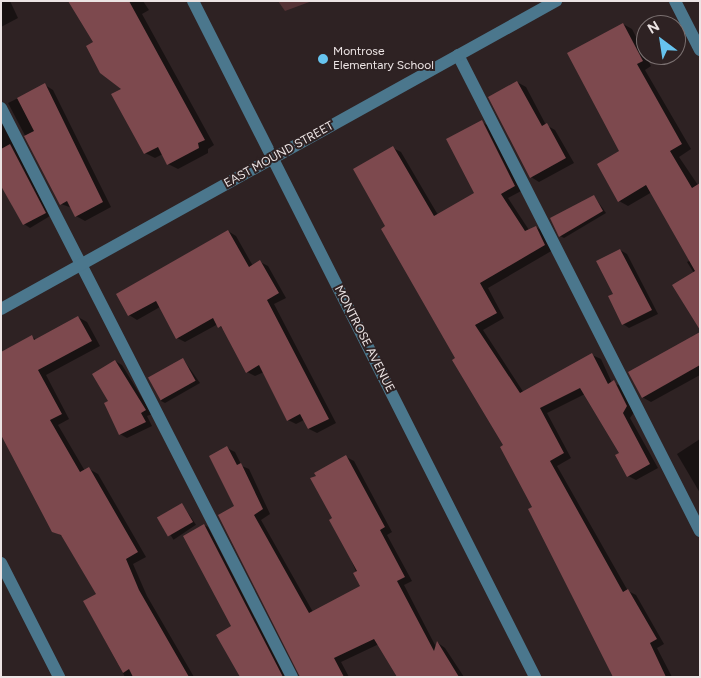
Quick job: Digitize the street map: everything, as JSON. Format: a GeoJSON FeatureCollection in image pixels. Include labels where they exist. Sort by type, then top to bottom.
{"type":"FeatureCollection","features":[{"type":"Feature","properties":{"kind":"street","name":"MONTROSE AVENUE"},"geometry":{"type":"LineString","coordinates":[[193,1],[536,677]]}},
{"type":"Feature","properties":{"kind":"street","name":"EAST MOUND STREET"},"geometry":{"type":"LineString","coordinates":[[1,309],[556,1]]}},
{"type":"Feature","properties":{"kind":"street"},"geometry":{"type":"LineString","coordinates":[[675,1],[700,50]]}},
{"type":"Feature","properties":{"kind":"street"},"geometry":{"type":"LineString","coordinates":[[458,55],[700,531]]}},
{"type":"Feature","properties":{"kind":"street"},"geometry":{"type":"LineString","coordinates":[[1,108],[292,677]]}},
{"type":"Feature","properties":{"kind":"street"},"geometry":{"type":"LineString","coordinates":[[1,562],[59,677]]}},
{"type":"Feature","properties":{"kind":"shaded area"},"geometry":{"type":"Polygon","coordinates":[[[278,1],[312,1],[285,11],[278,1]]]}},
{"type":"Feature","properties":{"kind":"building"},"geometry":{"type":"Polygon","coordinates":[[[68,1],[129,1],[205,140],[198,143],[199,148],[167,165],[158,147],[144,154],[111,94],[121,89],[100,73],[86,46],[93,42],[68,1]]]}},
{"type":"Feature","properties":{"kind":"building"},"geometry":{"type":"Polygon","coordinates":[[[623,23],[636,48],[636,65],[682,144],[670,151],[692,188],[700,183],[700,330],[672,285],[695,271],[646,185],[618,202],[597,164],[619,151],[567,53],[623,23]]]}},
{"type":"Feature","properties":{"kind":"building"},"geometry":{"type":"Polygon","coordinates":[[[517,81],[542,126],[547,123],[566,158],[530,178],[488,97],[517,81]]]}},
{"type":"Feature","properties":{"kind":"building"},"geometry":{"type":"Polygon","coordinates":[[[45,83],[103,202],[75,217],[67,201],[60,205],[24,136],[34,131],[17,98],[45,83]]]}},
{"type":"Feature","properties":{"kind":"building"},"geometry":{"type":"Polygon","coordinates":[[[482,120],[515,186],[501,194],[525,231],[536,226],[545,245],[480,283],[497,313],[475,325],[520,393],[592,353],[608,384],[614,380],[627,406],[623,413],[650,464],[627,477],[615,455],[619,453],[580,388],[540,408],[564,453],[550,461],[623,592],[628,589],[657,639],[650,643],[666,677],[613,677],[528,509],[532,507],[500,447],[503,445],[452,360],[455,358],[381,229],[385,226],[353,169],[393,146],[434,216],[474,193],[446,139],[482,120]]]}},
{"type":"Feature","properties":{"kind":"building"},"geometry":{"type":"Polygon","coordinates":[[[10,144],[46,213],[23,225],[1,186],[1,149],[10,144]]]}},
{"type":"Feature","properties":{"kind":"building"},"geometry":{"type":"Polygon","coordinates":[[[594,195],[603,211],[559,237],[550,218],[594,195]]]}},
{"type":"Feature","properties":{"kind":"building"},"geometry":{"type":"Polygon","coordinates":[[[228,230],[249,267],[260,260],[279,293],[267,300],[329,419],[308,429],[300,414],[287,421],[259,365],[246,373],[221,326],[218,328],[213,318],[176,339],[156,301],[128,316],[116,294],[228,230]]]}},
{"type":"Feature","properties":{"kind":"building"},"geometry":{"type":"Polygon","coordinates":[[[620,249],[652,310],[622,325],[608,296],[613,294],[596,261],[620,249]]]}},
{"type":"Feature","properties":{"kind":"building"},"geometry":{"type":"Polygon","coordinates":[[[78,316],[92,341],[38,370],[62,414],[50,420],[80,472],[89,467],[138,552],[126,559],[139,590],[189,677],[133,677],[129,669],[123,673],[83,601],[96,594],[61,535],[52,532],[1,435],[1,352],[32,335],[34,340],[78,316]]]}},
{"type":"Feature","properties":{"kind":"building"},"geometry":{"type":"Polygon","coordinates":[[[700,332],[700,365],[642,398],[628,372],[700,332]]]}},
{"type":"Feature","properties":{"kind":"building"},"geometry":{"type":"Polygon","coordinates":[[[183,358],[196,381],[161,400],[148,377],[183,358]]]}},
{"type":"Feature","properties":{"kind":"building"},"geometry":{"type":"Polygon","coordinates":[[[115,360],[146,410],[141,413],[146,422],[119,435],[104,403],[108,401],[92,374],[115,360]]]}},
{"type":"Feature","properties":{"kind":"building"},"geometry":{"type":"Polygon","coordinates":[[[227,446],[237,465],[241,463],[263,509],[254,515],[309,613],[360,586],[353,573],[357,571],[329,520],[332,518],[310,478],[316,476],[314,473],[346,455],[385,527],[380,530],[405,577],[397,581],[434,651],[437,641],[459,677],[397,677],[374,639],[334,658],[344,677],[300,677],[218,515],[234,506],[209,456],[227,446]]]}},
{"type":"Feature","properties":{"kind":"building"},"geometry":{"type":"Polygon","coordinates":[[[182,503],[193,522],[168,537],[157,518],[182,503]]]}},
{"type":"Feature","properties":{"kind":"building"},"geometry":{"type":"Polygon","coordinates":[[[204,524],[283,677],[240,677],[216,635],[231,626],[183,536],[204,524]]]}},
{"type":"Feature","properties":{"kind":"place","name":"Montrose Elementary School"},"geometry":{"type":"Point","coordinates":[323,59]}}]}
